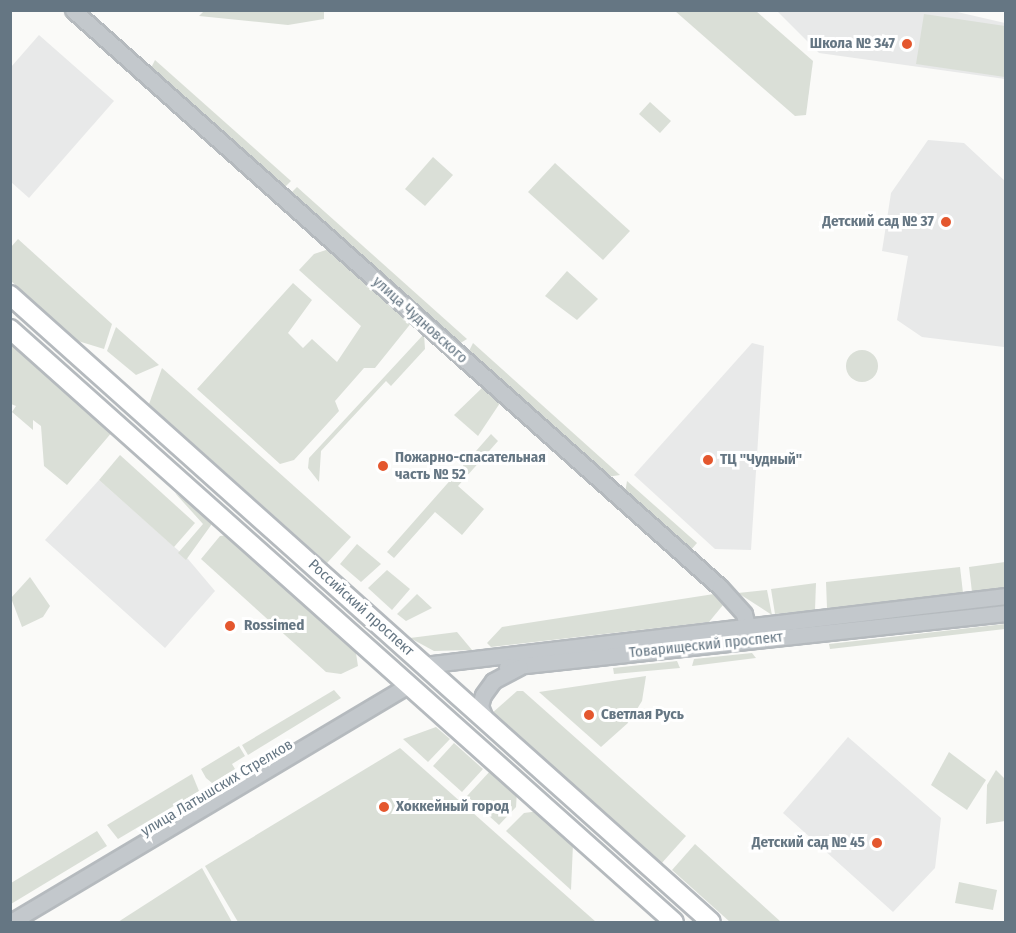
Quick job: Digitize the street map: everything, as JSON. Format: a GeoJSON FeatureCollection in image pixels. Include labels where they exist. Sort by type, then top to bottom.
{"type":"FeatureCollection","features":[{"type":"Feature","properties":{"kind":"main road","name":"Российский проспект"},"geometry":{"type":"LineString","coordinates":[[10,296],[711,922]]}},
{"type":"Feature","properties":{"kind":"main road","name":"Российский проспект"},"geometry":{"type":"LineString","coordinates":[[10,329],[674,922]]}},
{"type":"Feature","properties":{"kind":"main road","name":"улица Латышских Стрелков"},"geometry":{"type":"LineString","coordinates":[[405,681],[429,670]]}},
{"type":"Feature","properties":{"kind":"street","name":"улица Чудновского"},"geometry":{"type":"LineString","coordinates":[[73,10],[720,587],[750,633]]}},
{"type":"Feature","properties":{"kind":"street","name":"Товарищеский проспект"},"geometry":{"type":"LineString","coordinates":[[429,670],[523,665],[1005,596]]}},
{"type":"Feature","properties":{"kind":"street","name":"Товарищеский проспект"},"geometry":{"type":"LineString","coordinates":[[429,670],[750,633],[1005,613]]}},
{"type":"Feature","properties":{"kind":"street"},"geometry":{"type":"LineString","coordinates":[[486,721],[480,706],[487,687],[523,665]]}},
{"type":"Feature","properties":{"kind":"street","name":"улица Латышских Стрелков"},"geometry":{"type":"LineString","coordinates":[[10,913],[405,681]]}},
{"type":"Feature","properties":{"kind":"street","name":"улица Латышских Стрелков"},"geometry":{"type":"LineString","coordinates":[[11,922],[405,681]]}},
{"type":"Feature","properties":{"kind":"shaded area"},"geometry":{"type":"Polygon","coordinates":[[[204,11],[324,11],[324,19],[288,25],[199,16],[204,11]]]}},
{"type":"Feature","properties":{"kind":"shaded area"},"geometry":{"type":"Polygon","coordinates":[[[675,11],[756,11],[813,61],[806,115],[795,116],[675,11]]]}},
{"type":"Feature","properties":{"kind":"shaded area","name":"Школа № 347"},"geometry":{"type":"Polygon","coordinates":[[[777,11],[953,11],[1005,23],[1005,79],[819,53],[777,11]]]}},
{"type":"Feature","properties":{"kind":"shaded area"},"geometry":{"type":"Polygon","coordinates":[[[924,14],[1005,26],[1005,77],[916,64],[924,14]]]}},
{"type":"Feature","properties":{"kind":"shaded area"},"geometry":{"type":"Polygon","coordinates":[[[39,35],[114,101],[29,198],[11,182],[11,67],[39,35]]]}},
{"type":"Feature","properties":{"kind":"shaded area"},"geometry":{"type":"Polygon","coordinates":[[[155,60],[291,181],[284,188],[150,70],[155,60]]]}},
{"type":"Feature","properties":{"kind":"shaded area"},"geometry":{"type":"Polygon","coordinates":[[[650,102],[671,121],[660,133],[639,114],[650,102]]]}},
{"type":"Feature","properties":{"kind":"shaded area","name":"Детский сад № 37"},"geometry":{"type":"Polygon","coordinates":[[[928,140],[964,143],[1005,181],[1004,347],[922,337],[897,320],[908,256],[882,251],[891,193],[928,140]]]}},
{"type":"Feature","properties":{"kind":"shaded area"},"geometry":{"type":"Polygon","coordinates":[[[433,157],[453,175],[425,206],[405,189],[433,157]]]}},
{"type":"Feature","properties":{"kind":"shaded area"},"geometry":{"type":"Polygon","coordinates":[[[555,163],[630,231],[603,260],[528,192],[555,163]]]}},
{"type":"Feature","properties":{"kind":"shaded area"},"geometry":{"type":"Polygon","coordinates":[[[297,187],[467,339],[459,344],[290,194],[297,187]]]}},
{"type":"Feature","properties":{"kind":"shaded area"},"geometry":{"type":"Polygon","coordinates":[[[18,239],[112,324],[104,349],[78,341],[11,281],[11,247],[18,239]]]}},
{"type":"Feature","properties":{"kind":"shaded area"},"geometry":{"type":"Polygon","coordinates":[[[329,249],[412,322],[375,368],[364,368],[335,401],[339,411],[294,460],[280,464],[197,389],[293,283],[312,300],[288,333],[303,348],[312,339],[337,362],[361,326],[299,270],[314,254],[329,249]]]}},
{"type":"Feature","properties":{"kind":"shaded area"},"geometry":{"type":"Polygon","coordinates":[[[567,271],[598,299],[577,320],[545,296],[567,271]]]}},
{"type":"Feature","properties":{"kind":"shaded area"},"geometry":{"type":"Polygon","coordinates":[[[116,327],[159,365],[136,375],[107,351],[116,327]]]}},
{"type":"Feature","properties":{"kind":"shaded area"},"geometry":{"type":"Polygon","coordinates":[[[424,334],[425,349],[391,386],[386,381],[321,451],[319,482],[308,468],[309,458],[424,334]]]}},
{"type":"Feature","properties":{"kind":"shaded area"},"geometry":{"type":"Polygon","coordinates":[[[11,339],[113,431],[67,485],[44,466],[41,426],[33,420],[33,430],[12,412],[16,406],[11,404],[11,339]]]}},
{"type":"Feature","properties":{"kind":"shaded area"},"geometry":{"type":"Polygon","coordinates":[[[473,343],[620,475],[607,477],[468,353],[473,343]]]}},
{"type":"Feature","properties":{"kind":"shaded area"},"geometry":{"type":"Polygon","coordinates":[[[752,343],[764,346],[751,550],[715,549],[634,475],[752,343]]]}},
{"type":"Feature","properties":{"kind":"shaded area"},"geometry":{"type":"Polygon","coordinates":[[[862,350],[873,355],[878,366],[873,377],[862,382],[851,377],[846,366],[851,355],[862,350]]]}},
{"type":"Feature","properties":{"kind":"shaded area"},"geometry":{"type":"Polygon","coordinates":[[[162,368],[351,537],[327,563],[149,404],[162,368]]]}},
{"type":"Feature","properties":{"kind":"shaded area"},"geometry":{"type":"Polygon","coordinates":[[[483,387],[500,403],[478,436],[454,415],[483,387]]]}},
{"type":"Feature","properties":{"kind":"shaded area"},"geometry":{"type":"Polygon","coordinates":[[[491,434],[498,441],[458,486],[484,509],[462,535],[435,512],[394,558],[387,552],[491,434]]]}},
{"type":"Feature","properties":{"kind":"shaded area"},"geometry":{"type":"Polygon","coordinates":[[[120,455],[195,523],[174,547],[99,480],[120,455]]]}},
{"type":"Feature","properties":{"kind":"shaded area"},"geometry":{"type":"Polygon","coordinates":[[[99,480],[188,559],[215,591],[165,648],[45,540],[99,480]]]}},
{"type":"Feature","properties":{"kind":"shaded area"},"geometry":{"type":"Polygon","coordinates":[[[627,481],[697,543],[690,551],[625,493],[627,481]]]}},
{"type":"Feature","properties":{"kind":"shaded area"},"geometry":{"type":"Polygon","coordinates":[[[175,493],[214,521],[186,560],[178,553],[203,524],[175,493]]]}},
{"type":"Feature","properties":{"kind":"shaded area"},"geometry":{"type":"Polygon","coordinates":[[[229,535],[355,647],[358,666],[341,674],[326,672],[201,559],[220,536],[229,535]]]}},
{"type":"Feature","properties":{"kind":"shaded area"},"geometry":{"type":"Polygon","coordinates":[[[357,544],[381,564],[361,582],[340,564],[357,544]]]}},
{"type":"Feature","properties":{"kind":"shaded area"},"geometry":{"type":"Polygon","coordinates":[[[1005,562],[1005,588],[972,592],[969,567],[1005,562]]]}},
{"type":"Feature","properties":{"kind":"shaded area"},"geometry":{"type":"Polygon","coordinates":[[[960,567],[963,593],[827,608],[826,582],[960,567]]]}},
{"type":"Feature","properties":{"kind":"shaded area"},"geometry":{"type":"Polygon","coordinates":[[[387,570],[410,589],[392,610],[368,588],[387,570]]]}},
{"type":"Feature","properties":{"kind":"shaded area"},"geometry":{"type":"Polygon","coordinates":[[[30,577],[50,606],[43,617],[22,627],[11,598],[30,577]]]}},
{"type":"Feature","properties":{"kind":"shaded area"},"geometry":{"type":"Polygon","coordinates":[[[816,583],[815,610],[775,614],[771,589],[816,583]]]}},
{"type":"Feature","properties":{"kind":"shaded area"},"geometry":{"type":"Polygon","coordinates":[[[767,590],[772,615],[738,593],[767,590]]]}},
{"type":"Feature","properties":{"kind":"shaded area"},"geometry":{"type":"Polygon","coordinates":[[[417,594],[432,608],[406,621],[397,614],[417,594]]]}},
{"type":"Feature","properties":{"kind":"shaded area"},"geometry":{"type":"Polygon","coordinates":[[[714,594],[723,605],[709,622],[491,647],[487,643],[502,627],[714,594]]]}},
{"type":"Feature","properties":{"kind":"shaded area"},"geometry":{"type":"Polygon","coordinates":[[[1005,624],[1005,629],[830,649],[829,644],[1005,624]]]}},
{"type":"Feature","properties":{"kind":"shaded area"},"geometry":{"type":"Polygon","coordinates":[[[457,632],[472,650],[434,651],[410,638],[457,632]]]}},
{"type":"Feature","properties":{"kind":"shaded area"},"geometry":{"type":"Polygon","coordinates":[[[752,653],[756,658],[692,666],[694,659],[752,653]]]}},
{"type":"Feature","properties":{"kind":"shaded area"},"geometry":{"type":"Polygon","coordinates":[[[677,661],[680,668],[614,674],[613,668],[677,661]]]}},
{"type":"Feature","properties":{"kind":"shaded area"},"geometry":{"type":"Polygon","coordinates":[[[646,676],[642,701],[629,722],[601,747],[539,692],[646,676]]]}},
{"type":"Feature","properties":{"kind":"shaded area"},"geometry":{"type":"Polygon","coordinates":[[[334,690],[341,698],[248,755],[242,745],[334,690]]]}},
{"type":"Feature","properties":{"kind":"shaded area"},"geometry":{"type":"Polygon","coordinates":[[[517,691],[523,691],[686,836],[661,864],[491,714],[517,691]]]}},
{"type":"Feature","properties":{"kind":"shaded area"},"geometry":{"type":"Polygon","coordinates":[[[436,727],[450,739],[428,762],[403,739],[436,727]]]}},
{"type":"Feature","properties":{"kind":"shaded area","name":"Детский сад № 45"},"geometry":{"type":"Polygon","coordinates":[[[848,737],[941,818],[935,868],[893,912],[783,813],[848,737]]]}},
{"type":"Feature","properties":{"kind":"shaded area"},"geometry":{"type":"Polygon","coordinates":[[[454,743],[483,769],[462,792],[433,766],[454,743]]]}},
{"type":"Feature","properties":{"kind":"shaded area"},"geometry":{"type":"Polygon","coordinates":[[[239,746],[245,756],[232,764],[235,769],[212,783],[206,778],[201,769],[239,746]]]}},
{"type":"Feature","properties":{"kind":"shaded area","name":"Хоккейный город"},"geometry":{"type":"Polygon","coordinates":[[[400,748],[596,922],[238,922],[205,866],[400,748]]]}},
{"type":"Feature","properties":{"kind":"shaded area"},"geometry":{"type":"Polygon","coordinates":[[[949,752],[986,780],[967,810],[931,785],[949,752]]]}},
{"type":"Feature","properties":{"kind":"shaded area"},"geometry":{"type":"Polygon","coordinates":[[[492,769],[517,791],[516,807],[499,825],[467,796],[492,769]]]}},
{"type":"Feature","properties":{"kind":"shaded area"},"geometry":{"type":"Polygon","coordinates":[[[996,770],[1005,779],[1005,821],[986,824],[987,785],[996,770]]]}},
{"type":"Feature","properties":{"kind":"shaded area"},"geometry":{"type":"Polygon","coordinates":[[[192,774],[199,791],[118,839],[107,825],[192,774]]]}},
{"type":"Feature","properties":{"kind":"shaded area"},"geometry":{"type":"Polygon","coordinates":[[[539,811],[573,844],[571,890],[506,831],[524,813],[539,811]]]}},
{"type":"Feature","properties":{"kind":"shaded area"},"geometry":{"type":"Polygon","coordinates":[[[97,831],[107,846],[11,904],[11,883],[97,831]]]}},
{"type":"Feature","properties":{"kind":"shaded area"},"geometry":{"type":"Polygon","coordinates":[[[695,844],[781,922],[730,922],[672,870],[695,844]]]}},
{"type":"Feature","properties":{"kind":"shaded area"},"geometry":{"type":"Polygon","coordinates":[[[202,868],[232,922],[118,922],[202,868]]]}},
{"type":"Feature","properties":{"kind":"shaded area"},"geometry":{"type":"Polygon","coordinates":[[[959,882],[997,890],[993,910],[955,903],[959,882]]]}},
{"type":"Feature","properties":{"kind":"place","name":"Школа № 347"},"geometry":{"type":"Point","coordinates":[907,44]}},
{"type":"Feature","properties":{"kind":"place","name":"Детский сад № 37"},"geometry":{"type":"Point","coordinates":[946,222]}},
{"type":"Feature","properties":{"kind":"place","name":"ТЦ \"Чудный\""},"geometry":{"type":"Point","coordinates":[708,460]}},
{"type":"Feature","properties":{"kind":"place","name":"Пожарно-спасательная часть № 52"},"geometry":{"type":"Point","coordinates":[383,466]}},
{"type":"Feature","properties":{"kind":"place","name":"Rossimed"},"geometry":{"type":"Point","coordinates":[230,626]}},
{"type":"Feature","properties":{"kind":"place","name":"Светлая Русь"},"geometry":{"type":"Point","coordinates":[589,715]}},
{"type":"Feature","properties":{"kind":"place","name":"Хоккейный город"},"geometry":{"type":"Point","coordinates":[384,807]}},
{"type":"Feature","properties":{"kind":"place","name":"Детский сад № 45"},"geometry":{"type":"Point","coordinates":[877,843]}}]}
